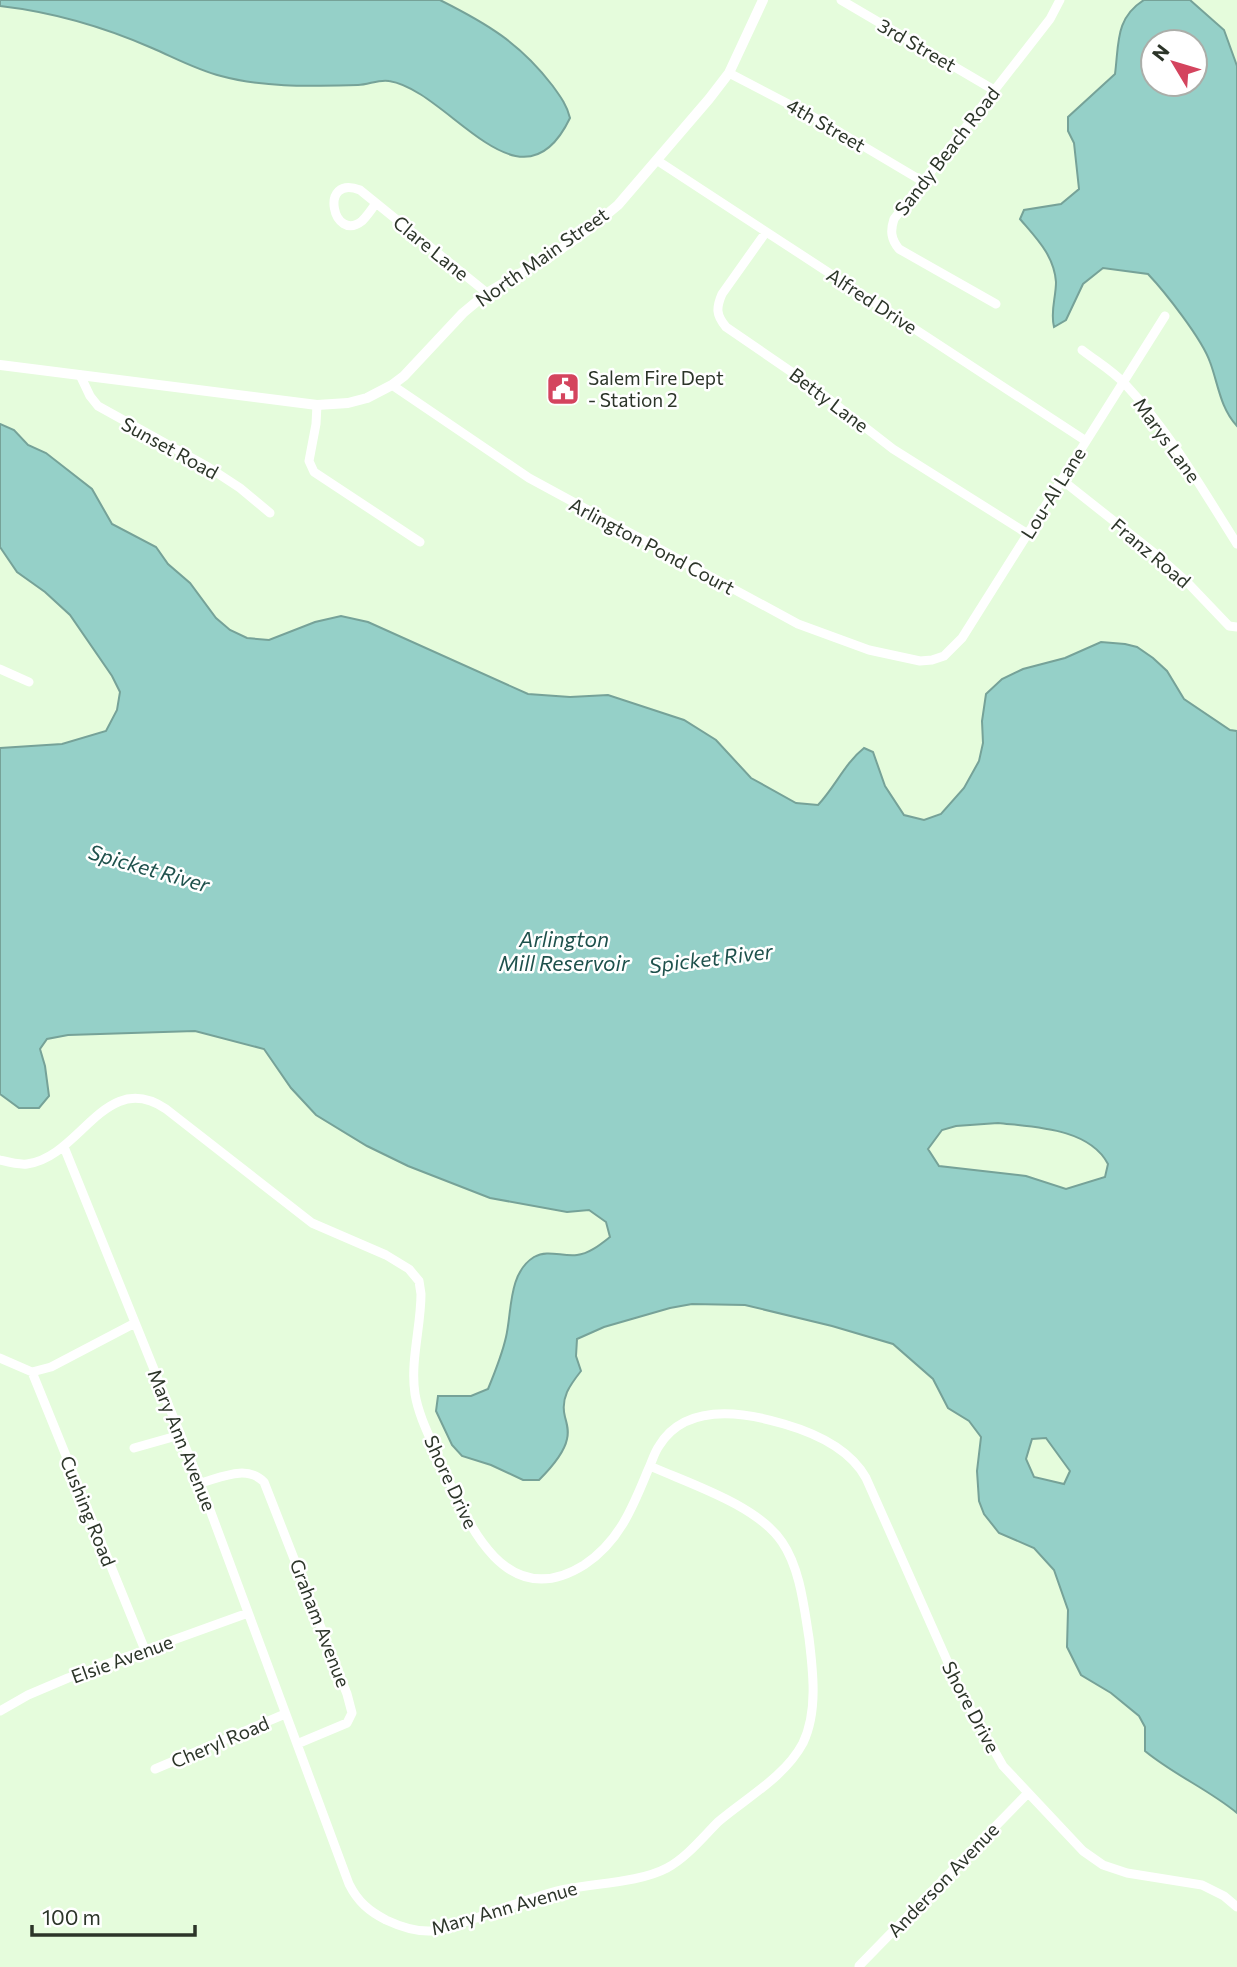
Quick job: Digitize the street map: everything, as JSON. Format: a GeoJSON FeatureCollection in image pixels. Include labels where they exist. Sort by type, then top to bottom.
{"type":"FeatureCollection","features":[{"type":"Feature","properties":{"kind":"street","name":"North Main Street"},"geometry":{"type":"LineString","coordinates":[[0,365],[317,405],[348,403],[367,398],[404,376],[463,313],[487,293],[588,230],[618,205],[658,161],[729,73],[763,0]]}},
{"type":"Feature","properties":{"kind":"street","name":"3rd Street"},"geometry":{"type":"LineString","coordinates":[[841,0],[994,90]]}},
{"type":"Feature","properties":{"kind":"street","name":"Sandy Beach Road"},"geometry":{"type":"LineString","coordinates":[[996,304],[914,259],[893,242],[891,233],[894,219],[1050,19],[1060,0]]}},
{"type":"Feature","properties":{"kind":"street","name":"4th Street"},"geometry":{"type":"LineString","coordinates":[[729,73],[821,121],[922,181]]}},
{"type":"Feature","properties":{"kind":"street","name":"Alfred Drive"},"geometry":{"type":"LineString","coordinates":[[658,161],[1086,441]]}},
{"type":"Feature","properties":{"kind":"street","name":"Clare Lane"},"geometry":{"type":"LineString","coordinates":[[376,204],[362,220],[351,225],[339,220],[333,210],[334,198],[343,190],[360,190],[487,293]]}},
{"type":"Feature","properties":{"kind":"street","name":"Betty Lane"},"geometry":{"type":"LineString","coordinates":[[766,232],[722,294],[717,305],[718,318],[726,327],[813,386],[893,449],[1028,534]]}},
{"type":"Feature","properties":{"kind":"street","name":"Lou-Al Lane"},"geometry":{"type":"LineString","coordinates":[[932,660],[944,656],[962,638],[1165,316]]}},
{"type":"Feature","properties":{"kind":"street","name":"Marys Lane"},"geometry":{"type":"LineString","coordinates":[[1082,350],[1124,382],[1190,468],[1237,544]]}},
{"type":"Feature","properties":{"kind":"street","name":"Sunset Road"},"geometry":{"type":"LineString","coordinates":[[80,375],[98,406],[208,467],[240,488],[270,513]]}},
{"type":"Feature","properties":{"kind":"street","name":"Arlington Pond Court"},"geometry":{"type":"LineString","coordinates":[[392,385],[529,478],[798,624],[869,650],[920,661],[932,660]]}},
{"type":"Feature","properties":{"kind":"street"},"geometry":{"type":"LineString","coordinates":[[317,405],[309,461],[314,472],[420,542]]}},
{"type":"Feature","properties":{"kind":"street","name":"Franz Road"},"geometry":{"type":"LineString","coordinates":[[1062,480],[1158,556],[1229,626],[1237,627]]}},
{"type":"Feature","properties":{"kind":"street"},"geometry":{"type":"LineString","coordinates":[[0,669],[29,682]]}},
{"type":"Feature","properties":{"kind":"street","name":"Shore Drive"},"geometry":{"type":"LineString","coordinates":[[0,1160],[26,1164],[48,1157],[64,1147],[96,1115],[119,1101],[132,1098],[156,1102],[312,1223],[386,1255],[409,1269],[419,1281],[421,1294],[414,1378],[417,1404],[469,1525],[493,1556],[516,1573],[547,1578],[568,1572],[603,1550],[621,1529],[658,1446],[676,1427],[694,1418],[722,1413],[753,1415],[789,1425],[833,1445],[853,1459],[866,1478],[961,1692],[1003,1766],[1083,1851],[1103,1865],[1127,1873],[1202,1885],[1224,1896],[1237,1907]]}},
{"type":"Feature","properties":{"kind":"street","name":"Mary Ann Avenue"},"geometry":{"type":"LineString","coordinates":[[64,1147],[200,1483],[356,1898],[374,1913],[409,1929],[434,1931],[552,1892],[646,1876],[678,1860],[797,1753],[811,1719],[813,1691],[810,1648],[789,1553],[774,1531],[731,1502],[650,1466]]}},
{"type":"Feature","properties":{"kind":"street"},"geometry":{"type":"LineString","coordinates":[[0,1358],[32,1372],[51,1367],[135,1324]]}},
{"type":"Feature","properties":{"kind":"street","name":"Cushing Road"},"geometry":{"type":"LineString","coordinates":[[32,1372],[145,1650]]}},
{"type":"Feature","properties":{"kind":"street"},"geometry":{"type":"LineString","coordinates":[[134,1448],[180,1435]]}},
{"type":"Feature","properties":{"kind":"street","name":"Graham Avenue"},"geometry":{"type":"LineString","coordinates":[[200,1483],[242,1473],[257,1476],[264,1482],[347,1694],[351,1718],[341,1727],[297,1744]]}},
{"type":"Feature","properties":{"kind":"street","name":"Elsie Avenue"},"geometry":{"type":"LineString","coordinates":[[0,1711],[54,1684],[248,1613]]}},
{"type":"Feature","properties":{"kind":"street","name":"Cheryl Road"},"geometry":{"type":"LineString","coordinates":[[155,1769],[285,1714]]}},
{"type":"Feature","properties":{"kind":"street","name":"Anderson Avenue"},"geometry":{"type":"LineString","coordinates":[[859,1966],[1028,1793]]}},
{"type":"Feature","properties":{"kind":"water"},"geometry":{"type":"Polygon","coordinates":[[[0,0],[440,0],[487,26],[515,46],[540,70],[558,93],[570,118],[551,146],[529,157],[507,153],[484,141],[412,89],[389,81],[358,85],[306,86],[238,80],[203,70],[97,27],[58,16],[0,6],[0,0]]]}},
{"type":"Feature","properties":{"kind":"water"},"geometry":{"type":"Polygon","coordinates":[[[1144,0],[1190,0],[1224,30],[1237,66],[1237,426],[1223,403],[1206,352],[1173,304],[1148,274],[1103,268],[1083,284],[1066,320],[1054,327],[1055,272],[1043,248],[1020,219],[1024,210],[1061,204],[1079,189],[1074,143],[1068,131],[1068,117],[1115,74],[1120,32],[1128,15],[1144,0]]]}},
{"type":"Feature","properties":{"kind":"water","name":"Arlington Mill Reservoir"},"geometry":{"type":"Polygon","coordinates":[[[0,424],[14,430],[28,445],[46,453],[92,489],[112,524],[156,547],[168,564],[190,583],[216,618],[230,630],[247,638],[269,640],[315,622],[341,616],[368,622],[528,694],[570,697],[608,695],[684,720],[716,740],[751,778],[796,803],[818,805],[864,748],[873,752],[885,786],[904,815],[924,820],[941,814],[964,788],[979,761],[983,743],[982,721],[986,694],[1002,679],[1023,669],[1065,658],[1101,642],[1137,647],[1167,671],[1184,699],[1230,730],[1237,731],[1237,1813],[1145,1751],[1145,1727],[1139,1716],[1111,1693],[1081,1675],[1067,1647],[1068,1610],[1054,1570],[1034,1548],[999,1533],[984,1514],[979,1501],[977,1471],[981,1437],[969,1421],[948,1408],[933,1379],[893,1344],[745,1305],[692,1304],[604,1327],[577,1339],[576,1356],[581,1371],[565,1398],[568,1433],[563,1450],[539,1480],[523,1480],[491,1465],[462,1456],[452,1445],[436,1411],[438,1396],[471,1396],[488,1389],[504,1344],[515,1283],[526,1264],[539,1255],[577,1255],[590,1251],[610,1237],[606,1222],[589,1210],[567,1212],[490,1198],[408,1166],[367,1146],[316,1115],[291,1088],[264,1049],[195,1031],[68,1035],[47,1039],[40,1049],[49,1096],[39,1108],[19,1108],[0,1094],[0,748],[62,744],[106,731],[117,710],[120,692],[70,615],[45,592],[17,572],[0,547],[0,424]],[[998,1123],[956,1126],[942,1130],[928,1149],[939,1166],[1026,1176],[1066,1189],[1105,1177],[1108,1164],[1088,1143],[1074,1136],[1044,1128],[998,1123]],[[1046,1438],[1032,1439],[1026,1459],[1034,1477],[1064,1484],[1070,1471],[1046,1438]]]}},
{"type":"Feature","properties":{"kind":"place","name":"Salem Fire Dept - Station 2"},"geometry":{"type":"Point","coordinates":[563,389]}},
{"type":"Feature","properties":{"kind":"water label","name":"Spicket River"},"geometry":{"type":"Point","coordinates":[149,869]}},
{"type":"Feature","properties":{"kind":"water label","name":"Spicket River"},"geometry":{"type":"Point","coordinates":[711,959]}}]}
